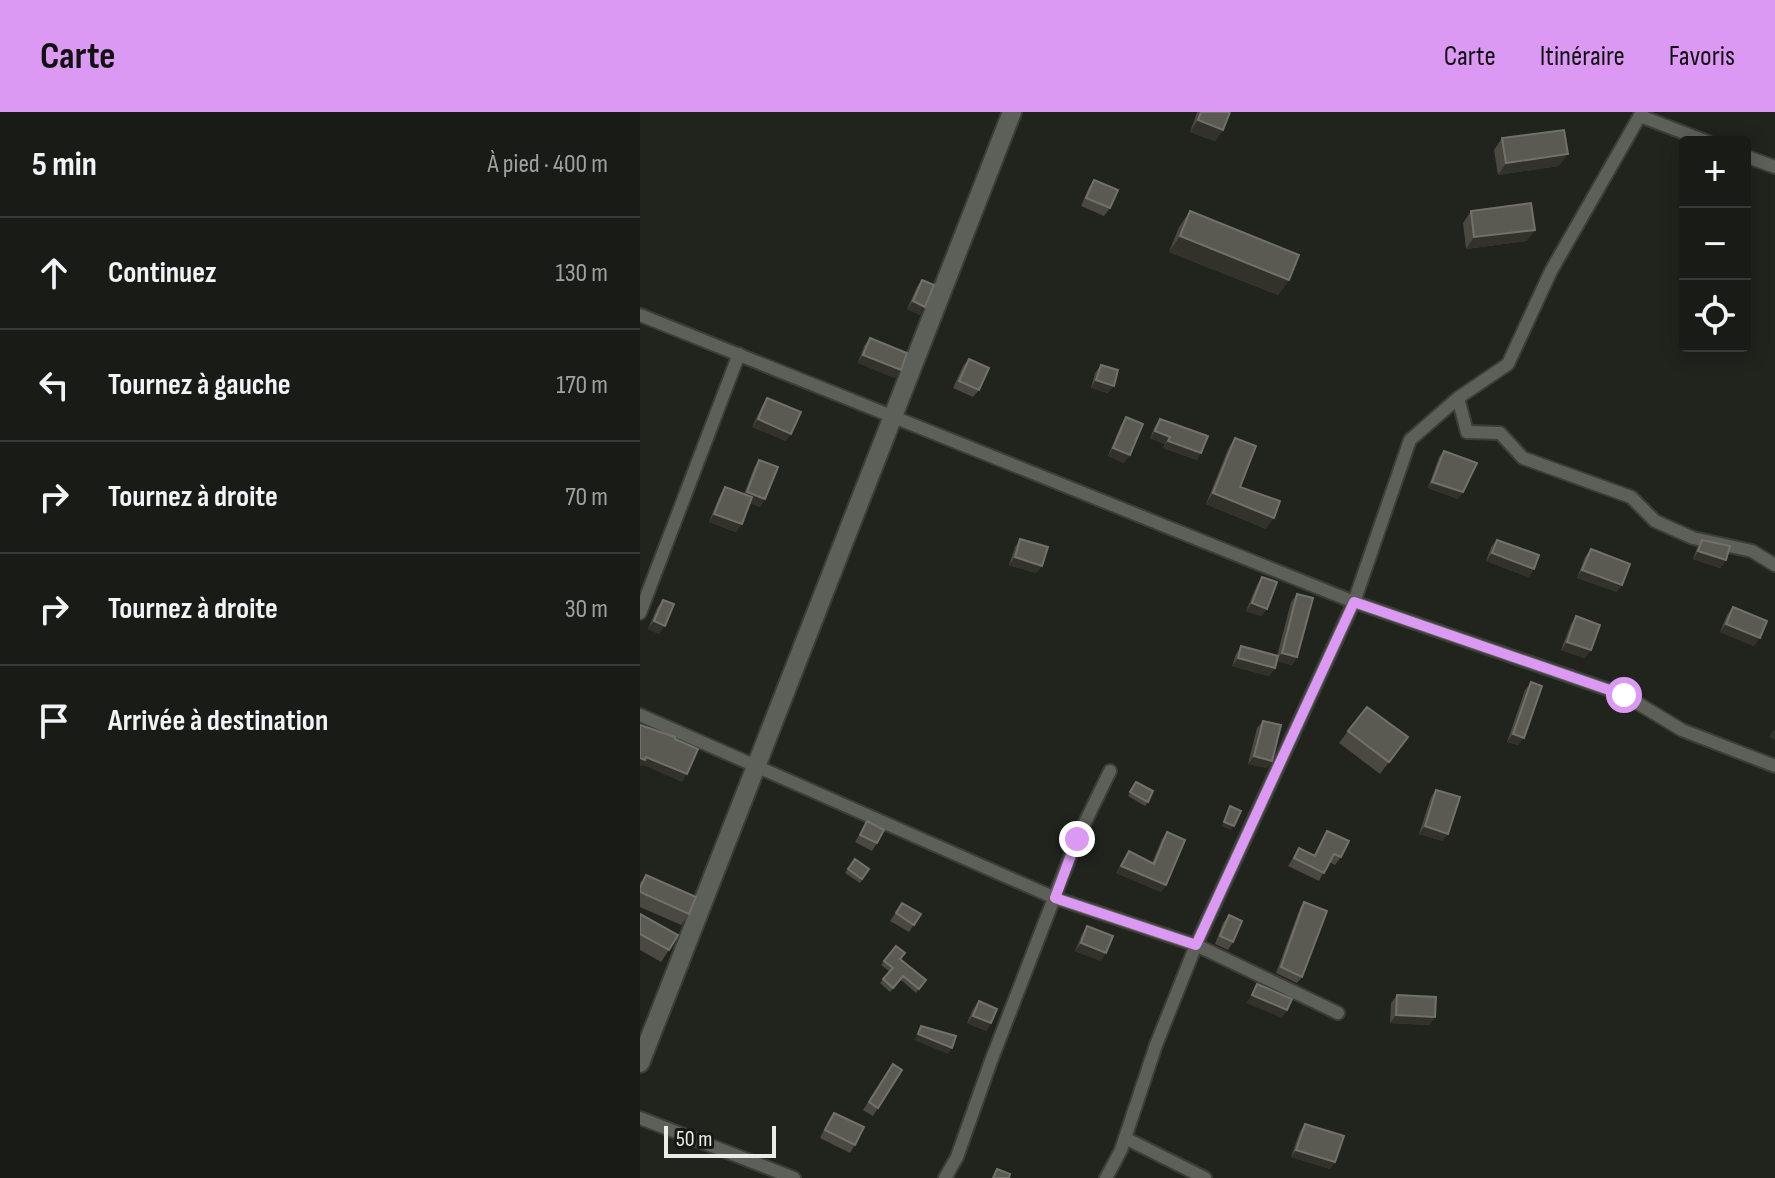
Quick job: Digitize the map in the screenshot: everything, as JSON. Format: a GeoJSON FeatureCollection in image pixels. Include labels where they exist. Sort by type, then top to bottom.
{"type":"FeatureCollection","features":[{"type":"Feature","properties":{"kind":"street"},"geometry":{"type":"LineString","coordinates":[[640,1063],[1012,112]]}},
{"type":"Feature","properties":{"kind":"street"},"geometry":{"type":"LineString","coordinates":[[1106,1178],[1125,1138],[1156,1045],[1196,945],[1354,602],[1410,440],[1458,398],[1508,364],[1551,271],[1641,114],[1694,136]]}},
{"type":"Feature","properties":{"kind":"street"},"geometry":{"type":"LineString","coordinates":[[1751,158],[1775,167]]}},
{"type":"Feature","properties":{"kind":"street"},"geometry":{"type":"LineString","coordinates":[[640,315],[1354,602],[1624,695],[1682,730],[1775,766]]}},
{"type":"Feature","properties":{"kind":"street"},"geometry":{"type":"LineString","coordinates":[[640,613],[739,354]]}},
{"type":"Feature","properties":{"kind":"street"},"geometry":{"type":"LineString","coordinates":[[1458,398],[1467,432],[1500,433],[1523,458],[1631,497],[1655,521],[1693,538],[1752,551],[1775,565]]}},
{"type":"Feature","properties":{"kind":"street"},"geometry":{"type":"LineString","coordinates":[[640,715],[1055,898],[1196,945],[1338,1013]]}},
{"type":"Feature","properties":{"kind":"street"},"geometry":{"type":"LineString","coordinates":[[945,1178],[957,1157],[1077,839],[1110,771]]}},
{"type":"Feature","properties":{"kind":"street"},"geometry":{"type":"LineString","coordinates":[[640,1118],[794,1178]]}},
{"type":"Feature","properties":{"kind":"street"},"geometry":{"type":"LineString","coordinates":[[1125,1138],[1205,1178]]}},
{"type":"Feature","properties":{"kind":"building"},"geometry":{"type":"Polygon","coordinates":[[[1201,112],[1230,112],[1223,130],[1198,120],[1201,112]]]}},
{"type":"Feature","properties":{"kind":"building"},"geometry":{"type":"Polygon","coordinates":[[[1564,130],[1568,154],[1506,163],[1502,138],[1564,130]]]}},
{"type":"Feature","properties":{"kind":"building"},"geometry":{"type":"Polygon","coordinates":[[[1094,180],[1118,190],[1110,208],[1086,198],[1094,180]]]}},
{"type":"Feature","properties":{"kind":"building"},"geometry":{"type":"Polygon","coordinates":[[[1531,203],[1535,230],[1474,237],[1471,211],[1531,203]]]}},
{"type":"Feature","properties":{"kind":"building"},"geometry":{"type":"Polygon","coordinates":[[[1190,211],[1299,255],[1289,280],[1180,236],[1190,211]]]}},
{"type":"Feature","properties":{"kind":"building"},"geometry":{"type":"Polygon","coordinates":[[[922,280],[934,285],[925,307],[913,301],[922,280]]]}},
{"type":"Feature","properties":{"kind":"building"},"geometry":{"type":"Polygon","coordinates":[[[870,338],[907,353],[901,370],[863,355],[870,338]]]}},
{"type":"Feature","properties":{"kind":"building"},"geometry":{"type":"Polygon","coordinates":[[[969,359],[989,368],[979,390],[959,381],[969,359]]]}},
{"type":"Feature","properties":{"kind":"building"},"geometry":{"type":"Polygon","coordinates":[[[1101,365],[1118,370],[1114,386],[1096,380],[1101,365]]]}},
{"type":"Feature","properties":{"kind":"building"},"geometry":{"type":"Polygon","coordinates":[[[767,398],[801,412],[791,434],[758,419],[767,398]]]}},
{"type":"Feature","properties":{"kind":"building"},"geometry":{"type":"Polygon","coordinates":[[[1126,417],[1143,424],[1130,455],[1113,448],[1126,417]]]}},
{"type":"Feature","properties":{"kind":"building"},"geometry":{"type":"Polygon","coordinates":[[[1160,419],[1208,436],[1201,453],[1168,441],[1170,437],[1155,431],[1160,419]]]}},
{"type":"Feature","properties":{"kind":"building"},"geometry":{"type":"Polygon","coordinates":[[[1235,438],[1256,446],[1240,487],[1280,501],[1274,518],[1213,493],[1235,438]]]}},
{"type":"Feature","properties":{"kind":"building"},"geometry":{"type":"Polygon","coordinates":[[[1444,451],[1477,463],[1463,492],[1432,482],[1444,451]]]}},
{"type":"Feature","properties":{"kind":"building"},"geometry":{"type":"Polygon","coordinates":[[[759,460],[778,467],[765,499],[747,492],[759,460]]]}},
{"type":"Feature","properties":{"kind":"building"},"geometry":{"type":"Polygon","coordinates":[[[725,487],[752,497],[742,524],[714,514],[725,487]]]}},
{"type":"Feature","properties":{"kind":"building"},"geometry":{"type":"Polygon","coordinates":[[[1020,539],[1048,547],[1042,566],[1015,557],[1020,539]]]}},
{"type":"Feature","properties":{"kind":"building"},"geometry":{"type":"Polygon","coordinates":[[[1497,540],[1539,555],[1534,569],[1492,553],[1497,540]]]}},
{"type":"Feature","properties":{"kind":"building"},"geometry":{"type":"Polygon","coordinates":[[[1702,540],[1730,546],[1726,560],[1698,551],[1702,540]]]}},
{"type":"Feature","properties":{"kind":"building"},"geometry":{"type":"Polygon","coordinates":[[[1591,549],[1630,564],[1622,585],[1582,570],[1591,549]]]}},
{"type":"Feature","properties":{"kind":"building"},"geometry":{"type":"Polygon","coordinates":[[[1262,577],[1277,582],[1267,609],[1252,603],[1262,577]]]}},
{"type":"Feature","properties":{"kind":"building"},"geometry":{"type":"Polygon","coordinates":[[[1297,594],[1313,598],[1297,657],[1282,653],[1297,594]]]}},
{"type":"Feature","properties":{"kind":"building"},"geometry":{"type":"Polygon","coordinates":[[[663,600],[674,604],[665,626],[654,621],[663,600]]]}},
{"type":"Feature","properties":{"kind":"building"},"geometry":{"type":"Polygon","coordinates":[[[1733,607],[1767,621],[1760,638],[1726,624],[1733,607]]]}},
{"type":"Feature","properties":{"kind":"building"},"geometry":{"type":"Polygon","coordinates":[[[1576,616],[1600,625],[1591,650],[1567,642],[1576,616]]]}},
{"type":"Feature","properties":{"kind":"building"},"geometry":{"type":"Polygon","coordinates":[[[1241,646],[1278,656],[1275,668],[1238,658],[1241,646]]]}},
{"type":"Feature","properties":{"kind":"building"},"geometry":{"type":"Polygon","coordinates":[[[1531,682],[1542,686],[1524,738],[1513,734],[1531,682]]]}},
{"type":"Feature","properties":{"kind":"building"},"geometry":{"type":"Polygon","coordinates":[[[1367,707],[1408,737],[1389,762],[1348,731],[1367,707]]]}},
{"type":"Feature","properties":{"kind":"building"},"geometry":{"type":"Polygon","coordinates":[[[1263,721],[1281,725],[1272,761],[1254,756],[1263,721]]]}},
{"type":"Feature","properties":{"kind":"building"},"geometry":{"type":"Polygon","coordinates":[[[640,725],[698,749],[687,774],[646,757],[645,760],[640,758],[640,725]]]}},
{"type":"Feature","properties":{"kind":"building"},"geometry":{"type":"Polygon","coordinates":[[[1136,782],[1153,791],[1148,802],[1130,792],[1136,782]]]}},
{"type":"Feature","properties":{"kind":"building"},"geometry":{"type":"Polygon","coordinates":[[[1436,790],[1460,797],[1448,834],[1425,826],[1436,790]]]}},
{"type":"Feature","properties":{"kind":"building"},"geometry":{"type":"Polygon","coordinates":[[[1230,806],[1241,811],[1234,826],[1224,822],[1230,806]]]}},
{"type":"Feature","properties":{"kind":"building"},"geometry":{"type":"Polygon","coordinates":[[[867,821],[884,830],[877,843],[860,835],[867,821]]]}},
{"type":"Feature","properties":{"kind":"building"},"geometry":{"type":"Polygon","coordinates":[[[1327,831],[1349,841],[1341,857],[1334,854],[1324,873],[1294,858],[1299,848],[1315,856],[1327,831]]]}},
{"type":"Feature","properties":{"kind":"building"},"geometry":{"type":"Polygon","coordinates":[[[1167,832],[1185,840],[1166,885],[1121,866],[1129,851],[1154,864],[1167,832]]]}},
{"type":"Feature","properties":{"kind":"building"},"geometry":{"type":"Polygon","coordinates":[[[855,859],[869,869],[862,879],[848,869],[855,859]]]}},
{"type":"Feature","properties":{"kind":"building"},"geometry":{"type":"Polygon","coordinates":[[[646,875],[696,897],[689,914],[640,892],[646,875]]]}},
{"type":"Feature","properties":{"kind":"building"},"geometry":{"type":"Polygon","coordinates":[[[1304,902],[1327,911],[1302,977],[1281,967],[1304,902]]]}},
{"type":"Feature","properties":{"kind":"building"},"geometry":{"type":"Polygon","coordinates":[[[902,903],[921,914],[914,925],[896,913],[902,903]]]}},
{"type":"Feature","properties":{"kind":"building"},"geometry":{"type":"Polygon","coordinates":[[[640,914],[678,935],[669,950],[640,934],[640,914]]]}},
{"type":"Feature","properties":{"kind":"building"},"geometry":{"type":"Polygon","coordinates":[[[1229,915],[1242,921],[1233,942],[1220,936],[1229,915]]]}},
{"type":"Feature","properties":{"kind":"building"},"geometry":{"type":"Polygon","coordinates":[[[1087,926],[1113,936],[1106,953],[1081,943],[1087,926]]]}},
{"type":"Feature","properties":{"kind":"building"},"geometry":{"type":"Polygon","coordinates":[[[896,946],[905,953],[900,959],[926,980],[919,989],[903,976],[893,988],[883,979],[893,968],[884,961],[896,946]]]}},
{"type":"Feature","properties":{"kind":"building"},"geometry":{"type":"Polygon","coordinates":[[[1257,984],[1292,999],[1287,1010],[1252,995],[1257,984]]]}},
{"type":"Feature","properties":{"kind":"building"},"geometry":{"type":"Polygon","coordinates":[[[1397,995],[1436,997],[1435,1017],[1396,1015],[1397,995]]]}},
{"type":"Feature","properties":{"kind":"building"},"geometry":{"type":"Polygon","coordinates":[[[979,1001],[997,1009],[991,1023],[973,1016],[979,1001]]]}},
{"type":"Feature","properties":{"kind":"building"},"geometry":{"type":"Polygon","coordinates":[[[921,1026],[956,1036],[952,1048],[918,1034],[921,1026]]]}},
{"type":"Feature","properties":{"kind":"building"},"geometry":{"type":"Polygon","coordinates":[[[893,1064],[902,1070],[878,1108],[869,1102],[893,1064]]]}},
{"type":"Feature","properties":{"kind":"building"},"geometry":{"type":"Polygon","coordinates":[[[834,1113],[864,1127],[855,1145],[825,1130],[834,1113]]]}},
{"type":"Feature","properties":{"kind":"building"},"geometry":{"type":"Polygon","coordinates":[[[1305,1124],[1344,1136],[1335,1162],[1296,1150],[1305,1124]]]}},
{"type":"Feature","properties":{"kind":"building"},"geometry":{"type":"Polygon","coordinates":[[[997,1169],[1010,1174],[1009,1178],[993,1178],[997,1169]]]}},
{"type":"Feature","properties":{"kind":"route"},"geometry":{"type":"LineString","coordinates":[[1077,839],[1055,898],[1196,945],[1354,602],[1624,695]]}}]}
